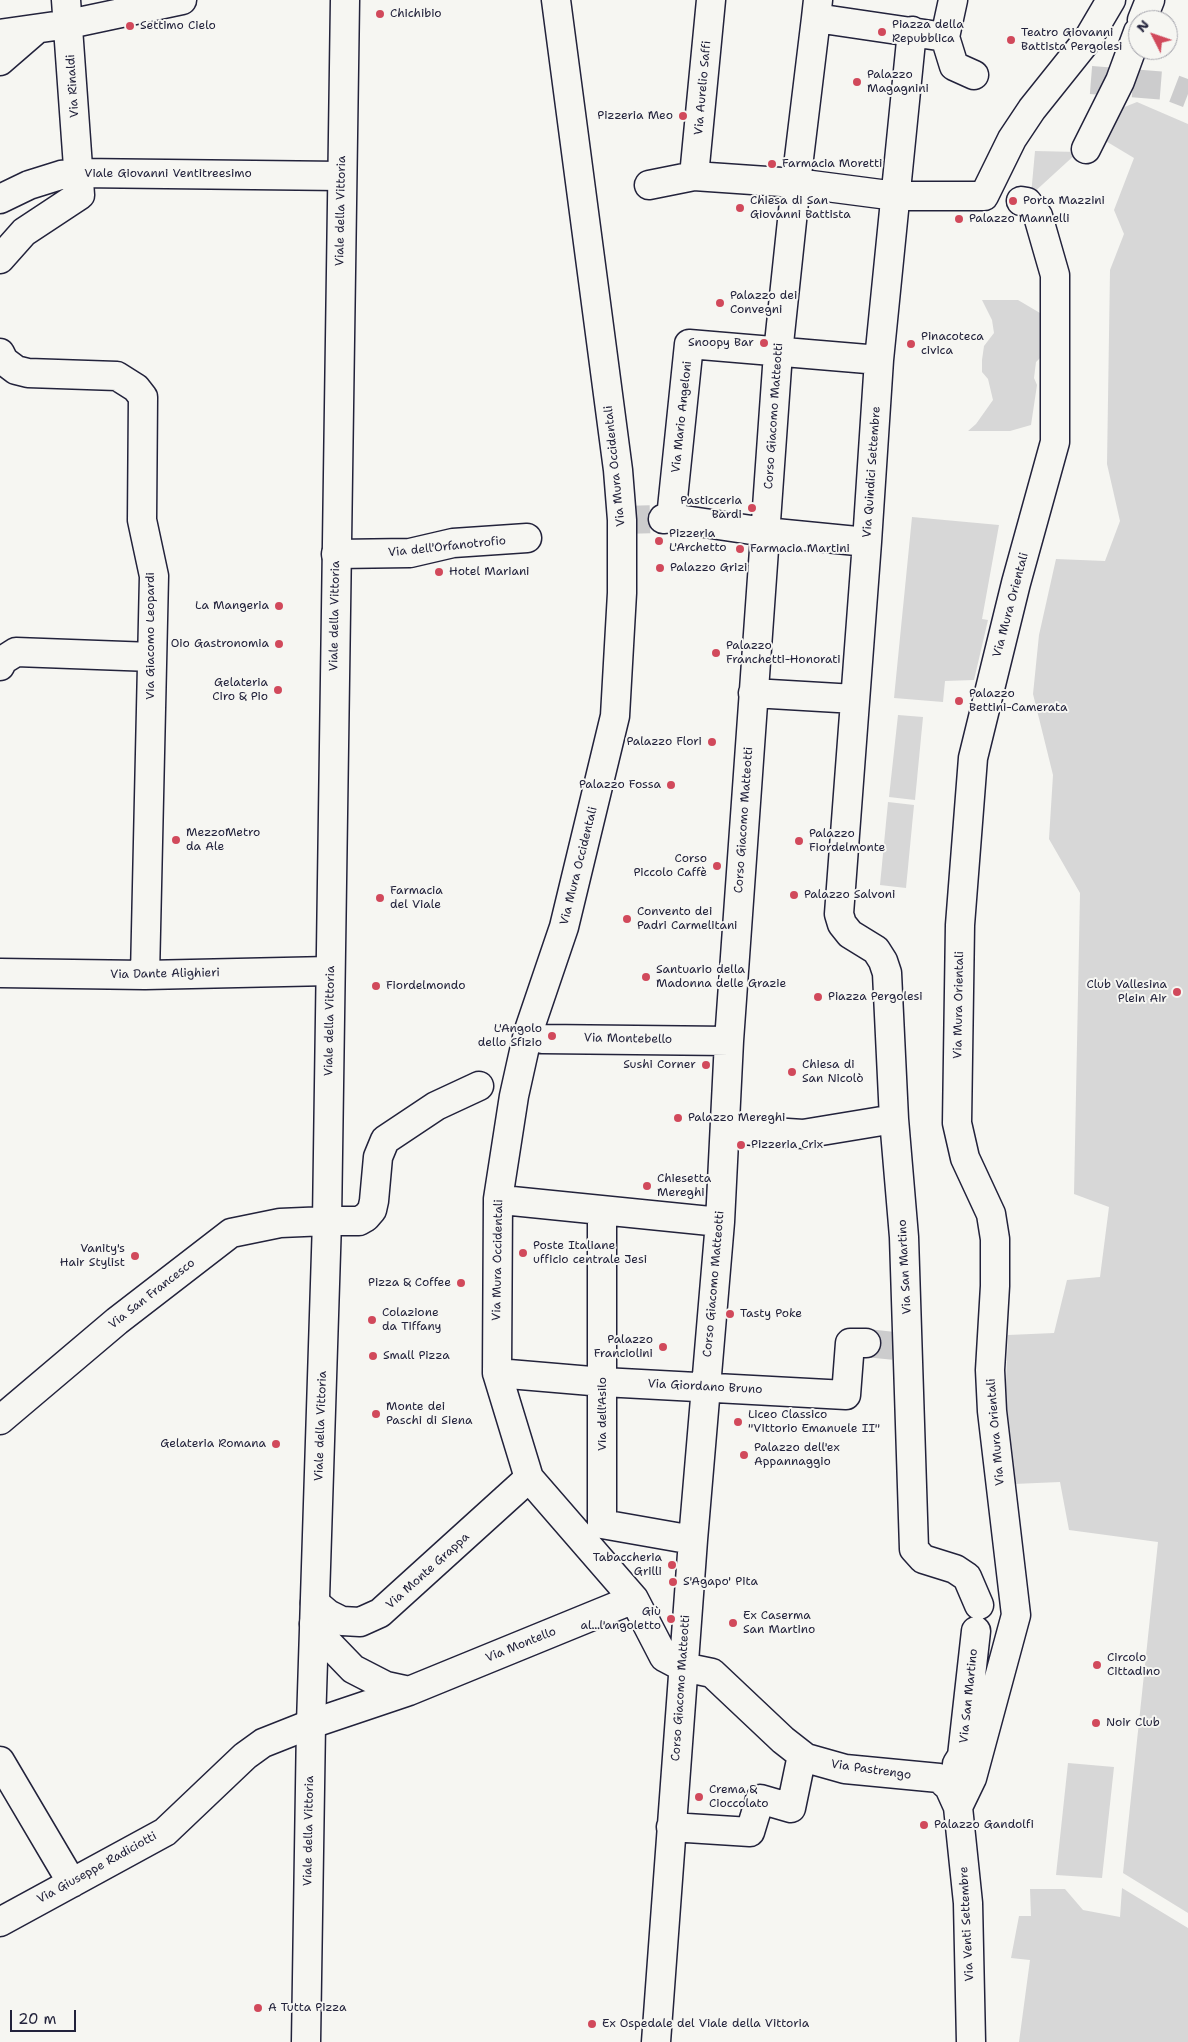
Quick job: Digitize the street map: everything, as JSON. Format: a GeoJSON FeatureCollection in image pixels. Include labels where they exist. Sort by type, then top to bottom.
{"type":"FeatureCollection","features":[{"type":"Feature","properties":{"kind":"street"},"geometry":{"type":"LineString","coordinates":[[0,62],[37,29],[67,12],[182,0]]}},
{"type":"Feature","properties":{"kind":"street","name":"Viale della Vittoria"},"geometry":{"type":"LineString","coordinates":[[306,2042],[311,1724],[327,1221],[345,0]]}},
{"type":"Feature","properties":{"kind":"street","name":"Via Mura Occidentali"},"geometry":{"type":"LineString","coordinates":[[556,0],[618,470],[622,520],[622,593],[615,716],[564,927],[528,1033],[514,1096],[498,1199],[497,1373],[529,1478],[634,1598],[664,1657],[683,1667]]}},
{"type":"Feature","properties":{"kind":"street","name":"Via Aurelio Saffi"},"geometry":{"type":"LineString","coordinates":[[694,176],[711,0]]}},
{"type":"Feature","properties":{"kind":"street"},"geometry":{"type":"LineString","coordinates":[[953,0],[945,37],[954,66],[974,75]]}},
{"type":"Feature","properties":{"kind":"street"},"geometry":{"type":"LineString","coordinates":[[649,185],[694,176],[796,183],[896,196],[1009,200],[1012,139],[1032,109],[1088,40],[1111,0]]}},
{"type":"Feature","properties":{"kind":"street"},"geometry":{"type":"LineString","coordinates":[[817,9],[912,32],[945,37]]}},
{"type":"Feature","properties":{"kind":"street","name":"Corso Giacomo Matteotti"},"geometry":{"type":"LineString","coordinates":[[656,2042],[683,1667],[720,1222],[729,1040],[778,353],[817,9]]}},
{"type":"Feature","properties":{"kind":"street","name":"Via Rinaldi"},"geometry":{"type":"LineString","coordinates":[[67,12],[80,184]]}},
{"type":"Feature","properties":{"kind":"street"},"geometry":{"type":"LineString","coordinates":[[0,34],[37,29]]}},
{"type":"Feature","properties":{"kind":"street","name":"Via Quindici Settembre"},"geometry":{"type":"LineString","coordinates":[[839,914],[879,360],[912,32]]}},
{"type":"Feature","properties":{"kind":"street"},"geometry":{"type":"LineString","coordinates":[[1086,149],[1120,81],[1128,59]]}},
{"type":"Feature","properties":{"kind":"street","name":"Viale Giovanni Ventitreesimo"},"geometry":{"type":"LineString","coordinates":[[0,199],[29,185],[61,175],[80,184],[341,176]]}},
{"type":"Feature","properties":{"kind":"street"},"geometry":{"type":"LineString","coordinates":[[0,259],[24,232],[80,184]]}},
{"type":"Feature","properties":{"kind":"street","name":"Via Mura Orientali"},"geometry":{"type":"LineString","coordinates":[[958,1807],[972,1778],[1016,1616],[992,1411],[990,1370],[995,1286],[995,1239],[991,1214],[965,1158],[957,1123],[960,925],[973,758],[1014,593],[1055,442],[1055,275],[1038,216],[1009,200]]}},
{"type":"Feature","properties":{"kind":"street","name":"Via Mario Angeloni"},"geometry":{"type":"LineString","coordinates":[[765,532],[667,519],[689,344],[778,353]]}},
{"type":"Feature","properties":{"kind":"street"},"geometry":{"type":"LineString","coordinates":[[778,353],[879,360]]}},
{"type":"Feature","properties":{"kind":"street","name":"Via Giacomo Leopardi"},"geometry":{"type":"LineString","coordinates":[[0,354],[4,361],[16,370],[28,373],[117,376],[136,388],[143,397],[142,520],[154,576],[145,975]]}},
{"type":"Feature","properties":{"kind":"street"},"geometry":{"type":"LineString","coordinates":[[765,532],[867,542]]}},
{"type":"Feature","properties":{"kind":"street","name":"Via dell'Orfanotrofio"},"geometry":{"type":"LineString","coordinates":[[336,554],[410,553],[452,543],[527,538]]}},
{"type":"Feature","properties":{"kind":"street"},"geometry":{"type":"LineString","coordinates":[[0,666],[3,660],[16,652],[152,657]]}},
{"type":"Feature","properties":{"kind":"street"},"geometry":{"type":"LineString","coordinates":[[753,693],[854,699]]}},
{"type":"Feature","properties":{"kind":"street","name":"Via San Martino"},"geometry":{"type":"LineString","coordinates":[[839,914],[842,924],[850,934],[876,950],[883,960],[887,972],[894,1119],[904,1237],[902,1346],[914,1549],[923,1559],[955,1569],[967,1577],[978,1618],[962,1756],[953,1770],[938,1778]]}},
{"type":"Feature","properties":{"kind":"street","name":"Via Dante Alighieri"},"geometry":{"type":"LineString","coordinates":[[0,973],[145,975],[330,972]]}},
{"type":"Feature","properties":{"kind":"street","name":"Via Montebello"},"geometry":{"type":"LineString","coordinates":[[528,1033],[542,1038],[729,1040]]}},
{"type":"Feature","properties":{"kind":"street","name":"Via San Francesco"},"geometry":{"type":"LineString","coordinates":[[0,1420],[117,1321],[231,1233],[280,1223],[359,1220],[366,1217],[372,1210],[378,1157],[380,1147],[385,1140],[436,1106],[478,1086]]}},
{"type":"Feature","properties":{"kind":"street"},"geometry":{"type":"LineString","coordinates":[[724,1129],[803,1134],[894,1119]]}},
{"type":"Feature","properties":{"kind":"street"},"geometry":{"type":"LineString","coordinates":[[512,1201],[602,1212],[720,1222]]}},
{"type":"Feature","properties":{"kind":"street","name":"Via dell'Asilo"},"geometry":{"type":"LineString","coordinates":[[602,1212],[602,1524],[693,1540]]}},
{"type":"Feature","properties":{"kind":"street","name":"Via Giordano Bruno"},"geometry":{"type":"LineString","coordinates":[[497,1373],[603,1382],[846,1395],[850,1343],[866,1343]]}},
{"type":"Feature","properties":{"kind":"street","name":"Via Monte Grappa"},"geometry":{"type":"LineString","coordinates":[[314,1613],[328,1614],[342,1621],[360,1622],[380,1613],[529,1478]]}},
{"type":"Feature","properties":{"kind":"street","name":"Via Montello"},"geometry":{"type":"LineString","coordinates":[[311,1724],[408,1691],[634,1598]]}},
{"type":"Feature","properties":{"kind":"street"},"geometry":{"type":"LineString","coordinates":[[314,1613],[325,1640],[353,1668],[386,1686],[408,1691]]}},
{"type":"Feature","properties":{"kind":"street","name":"Via Pastrengo"},"geometry":{"type":"LineString","coordinates":[[683,1667],[712,1673],[783,1740],[806,1758],[845,1769],[938,1778]]}},
{"type":"Feature","properties":{"kind":"street","name":"Via Giuseppe Radiciotti"},"geometry":{"type":"LineString","coordinates":[[0,1922],[164,1832],[245,1756],[263,1744],[311,1724]]}},
{"type":"Feature","properties":{"kind":"street"},"geometry":{"type":"LineString","coordinates":[[671,1827],[750,1832],[760,1799],[791,1808],[802,1755]]}},
{"type":"Feature","properties":{"kind":"street"},"geometry":{"type":"LineString","coordinates":[[0,1761],[72,1882]]}},
{"type":"Feature","properties":{"kind":"street"},"geometry":{"type":"LineString","coordinates":[[938,1778],[949,1787],[958,1807]]}},
{"type":"Feature","properties":{"kind":"street","name":"Via Venti Settembre"},"geometry":{"type":"LineString","coordinates":[[958,1807],[968,1903],[971,2042]]}},
{"type":"Feature","properties":{"kind":"shaded area"},"geometry":{"type":"Polygon","coordinates":[[[1137,102],[1188,124],[1188,1913],[1123,1873],[1158,1542],[1069,1530],[1060,1482],[1014,1484],[1005,1404],[1008,1335],[1054,1333],[1067,1280],[1100,1277],[1109,1207],[1074,1194],[1080,893],[1049,839],[1053,775],[1033,694],[1039,635],[1056,559],[1105,561],[1120,521],[1107,464],[1110,270],[1124,234],[1114,210],[1134,158],[1104,140],[1122,108],[1137,102]]]}},
{"type":"Feature","properties":{"kind":"shaded area"},"geometry":{"type":"Polygon","coordinates":[[[1035,151],[1078,152],[1031,195],[1035,151]]]}},
{"type":"Feature","properties":{"kind":"shaded area"},"geometry":{"type":"Polygon","coordinates":[[[982,300],[1018,300],[1040,313],[1043,355],[1036,362],[1034,378],[1037,385],[1031,425],[1010,431],[968,431],[976,424],[993,400],[988,379],[982,372],[982,360],[984,346],[994,333],[992,320],[982,300]]]}},
{"type":"Feature","properties":{"kind":"shaded area"},"geometry":{"type":"Polygon","coordinates":[[[912,517],[999,525],[982,619],[988,620],[974,680],[945,681],[943,702],[894,698],[912,517]]]}},
{"type":"Feature","properties":{"kind":"shaded area"},"geometry":{"type":"Polygon","coordinates":[[[898,715],[923,717],[915,800],[889,797],[898,715]]]}},
{"type":"Feature","properties":{"kind":"shaded area"},"geometry":{"type":"Polygon","coordinates":[[[888,802],[914,805],[906,888],[880,885],[888,802]]]}},
{"type":"Feature","properties":{"kind":"shaded area"},"geometry":{"type":"Polygon","coordinates":[[[1068,1763],[1114,1767],[1102,1878],[1056,1875],[1068,1763]]]}},
{"type":"Feature","properties":{"kind":"shaded area"},"geometry":{"type":"Polygon","coordinates":[[[1122,1888],[1188,1928],[1188,2042],[1019,2042],[1030,1960],[1011,1958],[1019,1916],[1031,1916],[1030,1889],[1065,1889],[1083,1910],[1120,1917],[1122,1888]]]}},
{"type":"Feature","properties":{"kind":"tunnel"},"geometry":{"type":"LineString","coordinates":[[1091,80],[1167,86],[1188,94]]}},
{"type":"Feature","properties":{"kind":"tunnel"},"geometry":{"type":"LineString","coordinates":[[622,520],[663,519]]}},
{"type":"Feature","properties":{"kind":"tunnel"},"geometry":{"type":"LineString","coordinates":[[866,1343],[895,1346]]}},
{"type":"Feature","properties":{"kind":"place","name":"Chichibio"},"geometry":{"type":"Point","coordinates":[380,14]}},
{"type":"Feature","properties":{"kind":"place","name":"Settimo Cielo"},"geometry":{"type":"Point","coordinates":[130,26]}},
{"type":"Feature","properties":{"kind":"place","name":"Piazza della Repubblica"},"geometry":{"type":"Point","coordinates":[882,32]}},
{"type":"Feature","properties":{"kind":"place","name":"Teatro Giovanni Battista Pergolesi"},"geometry":{"type":"Point","coordinates":[1011,40]}},
{"type":"Feature","properties":{"kind":"place","name":"Palazzo Magagnini"},"geometry":{"type":"Point","coordinates":[857,82]}},
{"type":"Feature","properties":{"kind":"place","name":"Pizzeria Meo"},"geometry":{"type":"Point","coordinates":[683,116]}},
{"type":"Feature","properties":{"kind":"place","name":"Farmacia Moretti"},"geometry":{"type":"Point","coordinates":[772,164]}},
{"type":"Feature","properties":{"kind":"place","name":"Porta Mazzini"},"geometry":{"type":"Point","coordinates":[1013,201]}},
{"type":"Feature","properties":{"kind":"place","name":"Chiesa di San Giovanni Battista"},"geometry":{"type":"Point","coordinates":[740,208]}},
{"type":"Feature","properties":{"kind":"place","name":"Palazzo Mannelli"},"geometry":{"type":"Point","coordinates":[959,219]}},
{"type":"Feature","properties":{"kind":"place","name":"Palazzo dei Convegni"},"geometry":{"type":"Point","coordinates":[720,303]}},
{"type":"Feature","properties":{"kind":"place","name":"Snoopy Bar"},"geometry":{"type":"Point","coordinates":[764,343]}},
{"type":"Feature","properties":{"kind":"place","name":"Pinacoteca civica"},"geometry":{"type":"Point","coordinates":[911,344]}},
{"type":"Feature","properties":{"kind":"place","name":"Pasticceria Bardi"},"geometry":{"type":"Point","coordinates":[752,508]}},
{"type":"Feature","properties":{"kind":"place","name":"Pizzeria L'Archetto"},"geometry":{"type":"Point","coordinates":[659,541]}},
{"type":"Feature","properties":{"kind":"place","name":"Farmacia Martini"},"geometry":{"type":"Point","coordinates":[740,549]}},
{"type":"Feature","properties":{"kind":"place","name":"Palazzo Grizi"},"geometry":{"type":"Point","coordinates":[660,568]}},
{"type":"Feature","properties":{"kind":"place","name":"Hotel Mariani"},"geometry":{"type":"Point","coordinates":[439,572]}},
{"type":"Feature","properties":{"kind":"place","name":"La Mangeria"},"geometry":{"type":"Point","coordinates":[279,606]}},
{"type":"Feature","properties":{"kind":"place","name":"Oio Gastronomia"},"geometry":{"type":"Point","coordinates":[279,644]}},
{"type":"Feature","properties":{"kind":"place","name":"Palazzo Franchetti-Honorati"},"geometry":{"type":"Point","coordinates":[716,653]}},
{"type":"Feature","properties":{"kind":"place","name":"Gelateria Ciro & Pio"},"geometry":{"type":"Point","coordinates":[278,690]}},
{"type":"Feature","properties":{"kind":"place","name":"Palazzo Bettini-Camerata"},"geometry":{"type":"Point","coordinates":[959,701]}},
{"type":"Feature","properties":{"kind":"place","name":"Palazzo Flori"},"geometry":{"type":"Point","coordinates":[712,742]}},
{"type":"Feature","properties":{"kind":"place","name":"Palazzo Fossa"},"geometry":{"type":"Point","coordinates":[671,785]}},
{"type":"Feature","properties":{"kind":"place","name":"MezzoMetro da Ale"},"geometry":{"type":"Point","coordinates":[176,840]}},
{"type":"Feature","properties":{"kind":"place","name":"Palazzo Fiordelmonte"},"geometry":{"type":"Point","coordinates":[799,841]}},
{"type":"Feature","properties":{"kind":"place","name":"Corso Piccolo Caffè"},"geometry":{"type":"Point","coordinates":[717,866]}},
{"type":"Feature","properties":{"kind":"place","name":"Palazzo Salvoni"},"geometry":{"type":"Point","coordinates":[794,895]}},
{"type":"Feature","properties":{"kind":"place","name":"Farmacia del Viale"},"geometry":{"type":"Point","coordinates":[380,898]}},
{"type":"Feature","properties":{"kind":"place","name":"Convento dei Padri Carmelitani"},"geometry":{"type":"Point","coordinates":[627,919]}},
{"type":"Feature","properties":{"kind":"place","name":"Santuario della Madonna delle Grazie"},"geometry":{"type":"Point","coordinates":[646,977]}},
{"type":"Feature","properties":{"kind":"place","name":"Fiordelmondo"},"geometry":{"type":"Point","coordinates":[376,986]}},
{"type":"Feature","properties":{"kind":"place","name":"Club Vallesina Plein Air"},"geometry":{"type":"Point","coordinates":[1177,992]}},
{"type":"Feature","properties":{"kind":"place","name":"Piazza Pergolesi"},"geometry":{"type":"Point","coordinates":[818,997]}},
{"type":"Feature","properties":{"kind":"place","name":"L'Angolo dello Sfizio"},"geometry":{"type":"Point","coordinates":[552,1036]}},
{"type":"Feature","properties":{"kind":"place","name":"Sushi Corner"},"geometry":{"type":"Point","coordinates":[706,1065]}},
{"type":"Feature","properties":{"kind":"place","name":"Chiesa di San Nicolò"},"geometry":{"type":"Point","coordinates":[792,1072]}},
{"type":"Feature","properties":{"kind":"place","name":"Palazzo Mereghi"},"geometry":{"type":"Point","coordinates":[678,1118]}},
{"type":"Feature","properties":{"kind":"place","name":"Pizzeria Crix"},"geometry":{"type":"Point","coordinates":[741,1145]}},
{"type":"Feature","properties":{"kind":"place","name":"Chiesetta Mereghi"},"geometry":{"type":"Point","coordinates":[647,1186]}},
{"type":"Feature","properties":{"kind":"place","name":"Poste Italiane ufficio centrale Jesi"},"geometry":{"type":"Point","coordinates":[523,1253]}},
{"type":"Feature","properties":{"kind":"place","name":"Vanity's Hair Stylist"},"geometry":{"type":"Point","coordinates":[135,1256]}},
{"type":"Feature","properties":{"kind":"place","name":"Pizza & Coffee"},"geometry":{"type":"Point","coordinates":[461,1283]}},
{"type":"Feature","properties":{"kind":"place","name":"Tasty Poke"},"geometry":{"type":"Point","coordinates":[730,1314]}},
{"type":"Feature","properties":{"kind":"place","name":"Colazione da Tiffany"},"geometry":{"type":"Point","coordinates":[372,1320]}},
{"type":"Feature","properties":{"kind":"place","name":"Palazzo Franciolini"},"geometry":{"type":"Point","coordinates":[663,1347]}},
{"type":"Feature","properties":{"kind":"place","name":"Small Pizza"},"geometry":{"type":"Point","coordinates":[373,1356]}},
{"type":"Feature","properties":{"kind":"place","name":"Monte dei Paschi di Siena"},"geometry":{"type":"Point","coordinates":[376,1414]}},
{"type":"Feature","properties":{"kind":"place","name":"Liceo Classico \"Vittorio Emanuele II\""},"geometry":{"type":"Point","coordinates":[738,1422]}},
{"type":"Feature","properties":{"kind":"place","name":"Gelateria Romana"},"geometry":{"type":"Point","coordinates":[276,1444]}},
{"type":"Feature","properties":{"kind":"place","name":"Palazzo dell'ex Appannaggio"},"geometry":{"type":"Point","coordinates":[744,1455]}},
{"type":"Feature","properties":{"kind":"place","name":"Tabaccheria Grilli"},"geometry":{"type":"Point","coordinates":[672,1565]}},
{"type":"Feature","properties":{"kind":"place","name":"S'Agapo' Pita"},"geometry":{"type":"Point","coordinates":[673,1582]}},
{"type":"Feature","properties":{"kind":"place","name":"Giù al...l'angoletto"},"geometry":{"type":"Point","coordinates":[671,1619]}},
{"type":"Feature","properties":{"kind":"place","name":"Ex Caserma San Martino"},"geometry":{"type":"Point","coordinates":[733,1623]}},
{"type":"Feature","properties":{"kind":"place","name":"Circolo Cittadino"},"geometry":{"type":"Point","coordinates":[1097,1665]}},
{"type":"Feature","properties":{"kind":"place","name":"Noir Club"},"geometry":{"type":"Point","coordinates":[1096,1723]}},
{"type":"Feature","properties":{"kind":"place","name":"Crema & Cioccolato"},"geometry":{"type":"Point","coordinates":[699,1797]}},
{"type":"Feature","properties":{"kind":"place","name":"Palazzo Gandolfi"},"geometry":{"type":"Point","coordinates":[924,1825]}},
{"type":"Feature","properties":{"kind":"place","name":"A Tutta Pizza"},"geometry":{"type":"Point","coordinates":[258,2008]}},
{"type":"Feature","properties":{"kind":"place","name":"Ex Ospedale del Viale della Vittoria"},"geometry":{"type":"Point","coordinates":[592,2024]}}]}
